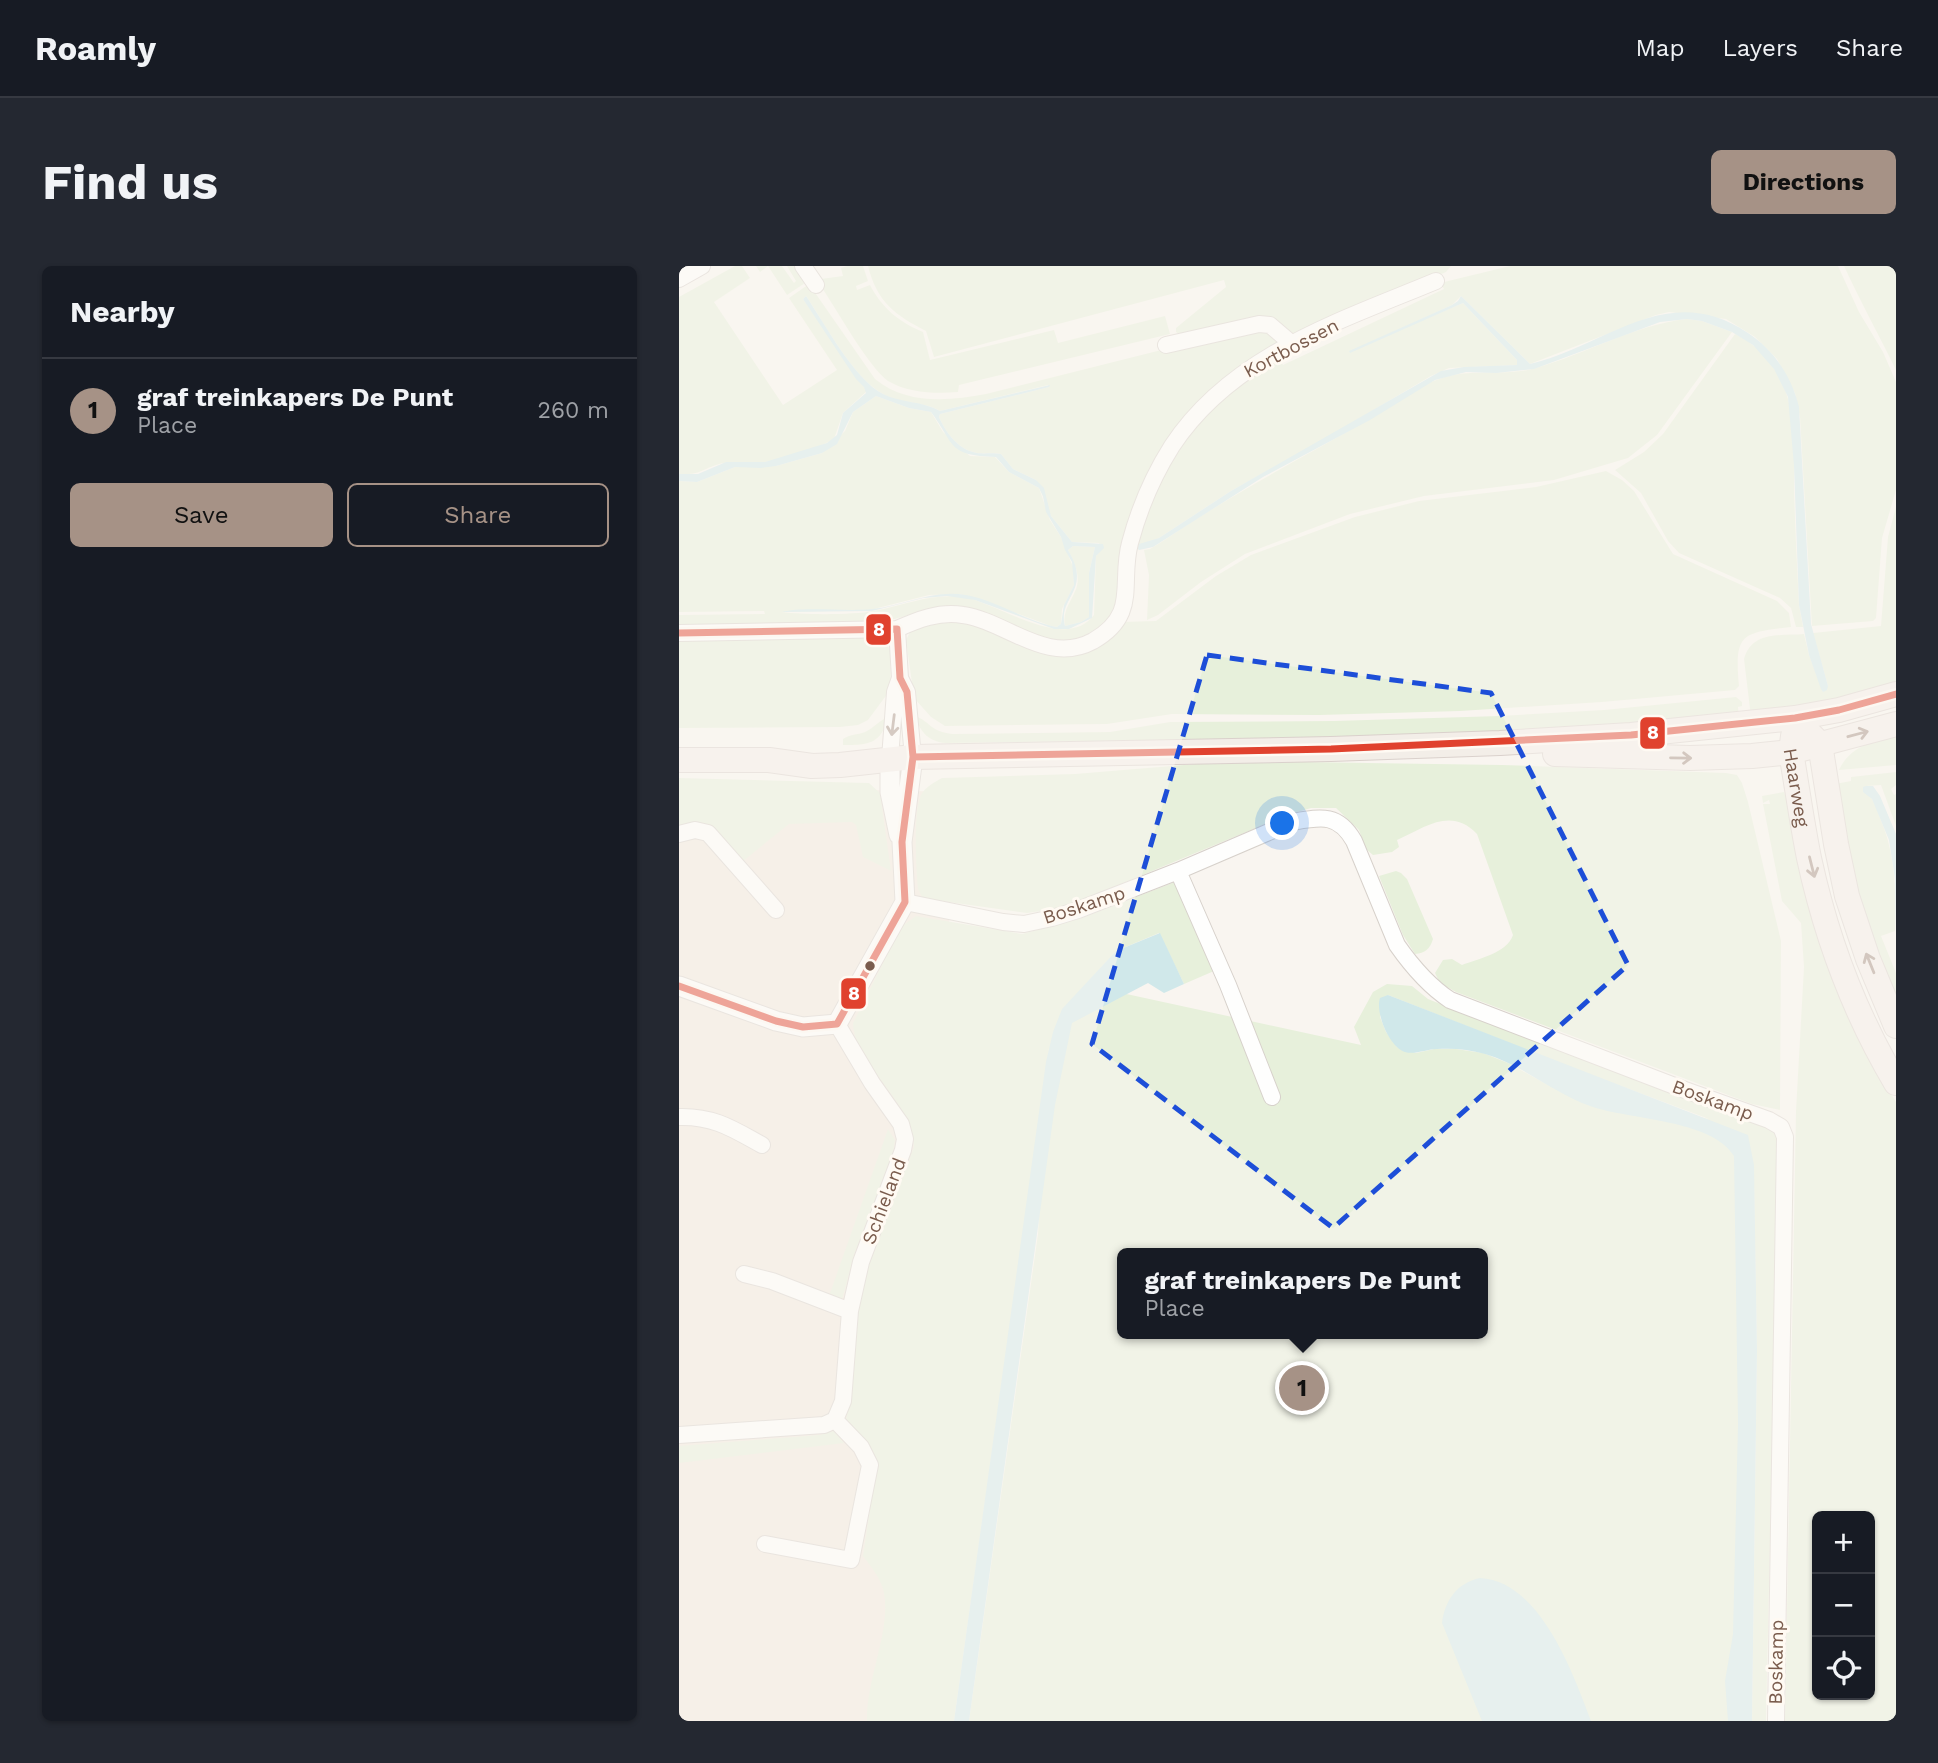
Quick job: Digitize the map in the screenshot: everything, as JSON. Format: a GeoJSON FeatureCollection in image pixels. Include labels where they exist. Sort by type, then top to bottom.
{"type":"FeatureCollection","features":[{"type":"Feature","properties":{"kind":"main road"},"geometry":{"type":"LineString","coordinates":[[679,760],[769,760],[810,751],[840,750],[902,758],[1331,749],[1630,735],[1795,718],[1839,710],[1896,694]]}},
{"type":"Feature","properties":{"kind":"main road","name":"Haarweg"},"geometry":{"type":"LineString","coordinates":[[1795,718],[1819,744],[1837,854],[1847,896],[1868,959],[1896,1026]]}},
{"type":"Feature","properties":{"kind":"main road","name":"Haarweg"},"geometry":{"type":"LineString","coordinates":[[1795,718],[1791,752],[1809,858],[1826,926],[1854,999],[1880,1057],[1896,1083]]}},
{"type":"Feature","properties":{"kind":"main road"},"geometry":{"type":"LineString","coordinates":[[1331,749],[1387,754],[1490,752],[1690,758],[1791,752],[1896,724]]}},
{"type":"Feature","properties":{"kind":"street"},"geometry":{"type":"LineString","coordinates":[[679,279],[702,266]]}},
{"type":"Feature","properties":{"kind":"street"},"geometry":{"type":"LineString","coordinates":[[803,266],[816,285]]}},
{"type":"Feature","properties":{"kind":"street","name":"Kortbossen"},"geometry":{"type":"LineString","coordinates":[[679,633],[897,629],[929,617],[964,615],[1051,648],[1076,647],[1093,640],[1114,623],[1125,605],[1128,548],[1136,520],[1153,482],[1172,446],[1212,398],[1240,375],[1291,344],[1436,281]]}},
{"type":"Feature","properties":{"kind":"street"},"geometry":{"type":"LineString","coordinates":[[1166,345],[1259,324],[1270,325],[1291,344]]}},
{"type":"Feature","properties":{"kind":"street"},"geometry":{"type":"LineString","coordinates":[[679,986],[776,1021],[803,1027],[837,1024],[905,902],[902,842],[897,831],[890,792],[902,758],[907,692],[900,678],[897,629]]}},
{"type":"Feature","properties":{"kind":"street"},"geometry":{"type":"LineString","coordinates":[[900,678],[895,692],[902,758]]}},
{"type":"Feature","properties":{"kind":"street","name":"Boskamp"},"geometry":{"type":"LineString","coordinates":[[905,902],[959,915],[1024,924],[1078,910],[1292,822],[1316,818],[1333,820],[1346,827],[1354,841],[1397,945],[1407,959],[1444,995],[1471,1009],[1769,1120],[1781,1127],[1785,1137],[1776,1721]]}},
{"type":"Feature","properties":{"kind":"street"},"geometry":{"type":"LineString","coordinates":[[679,834],[695,830],[708,833],[775,910]]}},
{"type":"Feature","properties":{"kind":"street"},"geometry":{"type":"LineString","coordinates":[[1178,871],[1228,985],[1272,1097]]}},
{"type":"Feature","properties":{"kind":"street","name":"Schieland"},"geometry":{"type":"LineString","coordinates":[[835,1420],[843,1401],[850,1311],[861,1262],[905,1139],[901,1124],[872,1083],[837,1024]]}},
{"type":"Feature","properties":{"kind":"street"},"geometry":{"type":"LineString","coordinates":[[679,1117],[720,1122],[762,1145]]}},
{"type":"Feature","properties":{"kind":"street"},"geometry":{"type":"LineString","coordinates":[[744,1273],[850,1311]]}},
{"type":"Feature","properties":{"kind":"street"},"geometry":{"type":"LineString","coordinates":[[679,1435],[814,1427],[835,1420],[861,1447],[870,1465],[851,1560],[765,1544]]}},
{"type":"Feature","properties":{"kind":"highlighted area"},"geometry":{"type":"Polygon","coordinates":[[[1207,655],[1491,693],[1628,965],[1333,1228],[1092,1044],[1207,655]]]}},
{"type":"Feature","properties":{"kind":"shaded area"},"geometry":{"type":"Polygon","coordinates":[[[679,786],[957,792],[901,1721],[679,1721],[679,786]]]}},
{"type":"Feature","properties":{"kind":"green space"},"geometry":{"type":"Polygon","coordinates":[[[735,266],[742,266],[750,278],[714,302],[783,405],[837,370],[789,298],[809,284],[875,379],[901,393],[928,399],[986,394],[1221,335],[1261,329],[1278,337],[1277,345],[1165,449],[1115,611],[1097,628],[1084,635],[1061,643],[919,612],[877,624],[679,627],[679,615],[765,614],[764,611],[679,612],[679,481],[697,482],[735,467],[776,466],[822,453],[845,431],[853,412],[876,396],[909,408],[931,412],[943,432],[970,456],[995,457],[1009,472],[1039,488],[1050,520],[1061,537],[1073,567],[1074,585],[1062,609],[1061,624],[1057,627],[1051,626],[959,594],[929,595],[870,610],[782,612],[865,612],[951,596],[978,601],[1049,628],[1066,629],[1082,625],[1094,615],[1096,556],[1102,549],[1099,543],[1072,542],[1051,516],[1036,480],[1013,469],[1001,454],[976,453],[962,447],[948,433],[939,417],[940,414],[1049,387],[1048,385],[940,411],[890,397],[872,386],[850,363],[806,296],[803,299],[867,391],[843,413],[834,439],[772,461],[728,462],[695,473],[679,474],[679,297],[735,266]]]}},
{"type":"Feature","properties":{"kind":"green space"},"geometry":{"type":"Polygon","coordinates":[[[756,266],[768,266],[760,272],[756,266]]]}},
{"type":"Feature","properties":{"kind":"green space"},"geometry":{"type":"Polygon","coordinates":[[[768,266],[782,266],[794,283],[796,281],[787,266],[797,266],[808,281],[787,295],[768,266]]]}},
{"type":"Feature","properties":{"kind":"green space"},"geometry":{"type":"Polygon","coordinates":[[[863,266],[868,281],[856,286],[857,290],[870,285],[892,313],[923,332],[930,360],[1054,330],[1058,343],[1165,316],[1170,334],[959,385],[958,392],[931,393],[913,390],[896,385],[881,375],[824,291],[821,279],[843,276],[841,268],[863,266]]]}},
{"type":"Feature","properties":{"kind":"green space"},"geometry":{"type":"Polygon","coordinates":[[[868,266],[1451,266],[1446,272],[1296,336],[1283,327],[1183,337],[1176,332],[1176,328],[1226,287],[1224,280],[934,357],[926,331],[889,306],[877,289],[868,266]]]}},
{"type":"Feature","properties":{"kind":"green space"},"geometry":{"type":"Polygon","coordinates":[[[1510,266],[1838,266],[1896,382],[1896,490],[1882,538],[1876,618],[1873,621],[1812,626],[1800,417],[1795,393],[1777,359],[1755,337],[1726,319],[1669,312],[1530,364],[1461,296],[1452,305],[1349,352],[1463,303],[1517,360],[1517,365],[1449,368],[1431,376],[1231,491],[1159,538],[1137,546],[1141,518],[1155,484],[1207,408],[1278,357],[1283,365],[1444,289],[1440,283],[1510,266]]]}},
{"type":"Feature","properties":{"kind":"green space"},"geometry":{"type":"Polygon","coordinates":[[[1844,266],[1896,266],[1896,370],[1856,292],[1844,266]]]}},
{"type":"Feature","properties":{"kind":"green space"},"geometry":{"type":"Polygon","coordinates":[[[1687,319],[1702,321],[1732,332],[1657,435],[1628,458],[1554,480],[1424,496],[1350,514],[1245,554],[1147,620],[1149,575],[1144,550],[1150,549],[1213,508],[1423,386],[1454,375],[1525,371],[1648,327],[1687,319]]]}},
{"type":"Feature","properties":{"kind":"green space"},"geometry":{"type":"Polygon","coordinates":[[[1735,334],[1753,345],[1768,360],[1775,369],[1788,399],[1793,431],[1799,605],[1803,627],[1796,627],[1791,608],[1780,598],[1679,553],[1668,541],[1641,493],[1615,470],[1644,452],[1663,434],[1735,334]]]}},
{"type":"Feature","properties":{"kind":"green space"},"geometry":{"type":"Polygon","coordinates":[[[1606,471],[1634,491],[1673,554],[1777,601],[1789,613],[1791,627],[1752,634],[1740,646],[1739,686],[1735,690],[1460,711],[1319,715],[1172,714],[1107,724],[945,726],[931,717],[914,698],[906,640],[911,630],[939,621],[959,622],[975,625],[1045,652],[1121,622],[1156,621],[1216,576],[1251,555],[1355,517],[1419,501],[1536,487],[1606,471]]]}},
{"type":"Feature","properties":{"kind":"green space"},"geometry":{"type":"Polygon","coordinates":[[[1896,507],[1896,685],[1751,717],[1744,659],[1748,650],[1760,639],[1804,634],[1823,692],[1828,686],[1813,633],[1881,626],[1888,537],[1896,507]]]}},
{"type":"Feature","properties":{"kind":"green space"},"geometry":{"type":"Polygon","coordinates":[[[1073,546],[1095,547],[1089,573],[1089,617],[1065,626],[1066,611],[1078,579],[1068,550],[1073,546]]]}},
{"type":"Feature","properties":{"kind":"green space"},"geometry":{"type":"Polygon","coordinates":[[[878,636],[890,650],[891,688],[868,720],[858,725],[679,728],[679,638],[878,636]]]}},
{"type":"Feature","properties":{"kind":"green space"},"geometry":{"type":"Polygon","coordinates":[[[1736,697],[1742,702],[1742,706],[1738,707],[1739,718],[1550,735],[946,743],[935,741],[926,735],[915,716],[939,731],[953,734],[1110,732],[1170,722],[1500,716],[1604,710],[1736,697]]]}},
{"type":"Feature","properties":{"kind":"green space"},"geometry":{"type":"Polygon","coordinates":[[[889,717],[878,738],[867,743],[843,745],[843,739],[846,737],[865,732],[889,717]]]}},
{"type":"Feature","properties":{"kind":"green space"},"geometry":{"type":"Polygon","coordinates":[[[1896,735],[1896,765],[1839,770],[1856,750],[1896,735]]]}},
{"type":"Feature","properties":{"kind":"green space"},"geometry":{"type":"Polygon","coordinates":[[[1232,761],[1502,765],[1737,775],[1748,802],[1781,941],[1780,1110],[1752,1104],[1456,992],[1440,983],[1435,973],[1443,960],[1452,959],[1462,965],[1484,958],[1505,946],[1513,935],[1477,834],[1458,822],[1428,825],[1397,840],[1399,847],[1392,852],[1373,855],[1366,849],[1359,830],[1336,808],[1311,808],[1287,815],[1075,903],[1027,913],[927,899],[922,897],[918,889],[918,803],[925,790],[942,778],[1075,774],[1232,761]]]}},
{"type":"Feature","properties":{"kind":"green space"},"geometry":{"type":"Polygon","coordinates":[[[1896,772],[1896,785],[1891,789],[1894,795],[1896,794],[1896,826],[1881,785],[1866,786],[1863,792],[1876,806],[1892,859],[1895,931],[1881,936],[1896,973],[1896,1007],[1869,941],[1835,784],[1851,781],[1851,777],[1896,772]]]}},
{"type":"Feature","properties":{"kind":"green space"},"geometry":{"type":"Polygon","coordinates":[[[679,778],[869,783],[880,793],[891,871],[863,857],[856,825],[852,822],[789,824],[742,862],[705,824],[679,828],[679,778]]]}},
{"type":"Feature","properties":{"kind":"green space"},"geometry":{"type":"Polygon","coordinates":[[[1784,792],[1879,1074],[1896,1102],[1896,1721],[1785,1721],[1796,1111],[1804,967],[1801,923],[1782,901],[1763,804],[1770,804],[1769,800],[1763,803],[1762,796],[1784,792]]]}},
{"type":"Feature","properties":{"kind":"green space"},"geometry":{"type":"Polygon","coordinates":[[[1396,871],[1407,879],[1433,939],[1429,948],[1422,953],[1415,954],[1403,935],[1379,876],[1396,871]]]}},
{"type":"Feature","properties":{"kind":"green space"},"geometry":{"type":"Polygon","coordinates":[[[1175,882],[1214,971],[1184,984],[1159,933],[1116,951],[1085,985],[1361,1045],[1354,1027],[1373,992],[1387,984],[1412,986],[1428,999],[1460,1012],[1779,1131],[1766,1721],[1752,1721],[1757,1350],[1754,1182],[1733,1721],[969,1721],[1038,1234],[1049,1048],[954,1721],[867,1721],[885,1608],[881,1582],[863,1556],[877,1462],[846,1419],[850,1402],[860,1286],[914,1147],[904,1114],[863,1054],[853,1023],[901,927],[916,916],[1022,934],[1082,918],[1175,882]],[[1388,995],[1380,1017],[1386,1032],[1397,1047],[1416,1053],[1434,1049],[1456,1049],[1483,1053],[1548,1085],[1709,1119],[1388,995]]]}},
{"type":"Feature","properties":{"kind":"green space"},"geometry":{"type":"Polygon","coordinates":[[[888,1129],[895,1140],[893,1153],[854,1255],[842,1300],[829,1296],[888,1129]]]}},
{"type":"Feature","properties":{"kind":"green space"},"geometry":{"type":"Polygon","coordinates":[[[834,1431],[844,1443],[679,1463],[679,1446],[819,1435],[834,1431]]]}},
{"type":"Feature","properties":{"kind":"water"},"geometry":{"type":"Polygon","coordinates":[[[806,296],[861,376],[872,387],[890,397],[940,411],[1050,385],[940,414],[939,417],[948,433],[962,447],[976,453],[1001,454],[1013,469],[1036,480],[1044,488],[1051,516],[1072,542],[1103,544],[1104,548],[1096,556],[1092,618],[1069,629],[1054,629],[975,600],[947,596],[923,598],[872,611],[782,612],[801,609],[872,609],[930,596],[954,594],[978,598],[1057,627],[1061,624],[1064,605],[1074,585],[1072,562],[1046,512],[1039,488],[1009,472],[996,457],[960,451],[931,412],[909,408],[876,396],[853,412],[837,444],[822,453],[776,466],[735,467],[697,482],[679,481],[679,474],[698,474],[726,462],[765,462],[827,443],[837,435],[843,413],[866,393],[803,299],[806,296]],[[1073,546],[1068,550],[1077,575],[1064,616],[1065,626],[1089,617],[1089,573],[1095,547],[1073,546]]]}},
{"type":"Feature","properties":{"kind":"water"},"geometry":{"type":"Polygon","coordinates":[[[1461,296],[1530,364],[1638,321],[1664,314],[1691,312],[1719,318],[1748,333],[1774,356],[1792,385],[1799,407],[1811,624],[1827,690],[1823,692],[1821,689],[1809,655],[1799,605],[1794,466],[1788,397],[1774,369],[1753,345],[1732,332],[1702,321],[1687,319],[1660,322],[1534,369],[1496,373],[1466,372],[1435,380],[1370,420],[1263,477],[1153,547],[1139,550],[1137,548],[1139,544],[1159,538],[1231,491],[1441,371],[1464,367],[1517,365],[1517,360],[1463,303],[1350,353],[1349,351],[1452,305],[1461,296]]]}},
{"type":"Feature","properties":{"kind":"water"},"geometry":{"type":"Polygon","coordinates":[[[1873,786],[1880,796],[1896,834],[1896,934],[1895,879],[1889,840],[1872,799],[1863,792],[1863,787],[1873,786]]]}},
{"type":"Feature","properties":{"kind":"water"},"geometry":{"type":"Polygon","coordinates":[[[1160,933],[1184,984],[1164,993],[1148,983],[1072,1023],[1055,1105],[969,1721],[954,1721],[1046,1062],[1053,1032],[1062,1009],[1116,951],[1160,933]]]}},
{"type":"Feature","properties":{"kind":"water"},"geometry":{"type":"Polygon","coordinates":[[[1388,995],[1748,1135],[1754,1165],[1757,1350],[1752,1721],[1728,1721],[1725,1681],[1733,1634],[1738,1424],[1734,1156],[1723,1144],[1707,1135],[1668,1122],[1590,1106],[1512,1065],[1485,1054],[1449,1049],[1405,1052],[1394,1043],[1381,1020],[1380,998],[1388,995]]]}},
{"type":"Feature","properties":{"kind":"water"},"geometry":{"type":"Polygon","coordinates":[[[1480,1578],[1501,1583],[1520,1595],[1537,1612],[1564,1655],[1591,1721],[1482,1721],[1442,1623],[1449,1600],[1459,1588],[1480,1578]]]}},
{"type":"Feature","properties":{"kind":"transit line","name":"8"},"geometry":{"type":"LineString","coordinates":[[679,633],[897,629],[900,678],[907,692],[913,757],[902,842],[905,902],[837,1024],[803,1027],[776,1021],[679,986]]}},
{"type":"Feature","properties":{"kind":"transit line","name":"8"},"geometry":{"type":"LineString","coordinates":[[913,757],[1331,749],[1631,735],[1795,718],[1839,710],[1896,694]]}},
{"type":"Feature","properties":{"kind":"place","name":"graf treinkapers De Punt"},"geometry":{"type":"Point","coordinates":[1302,1388]}}]}
